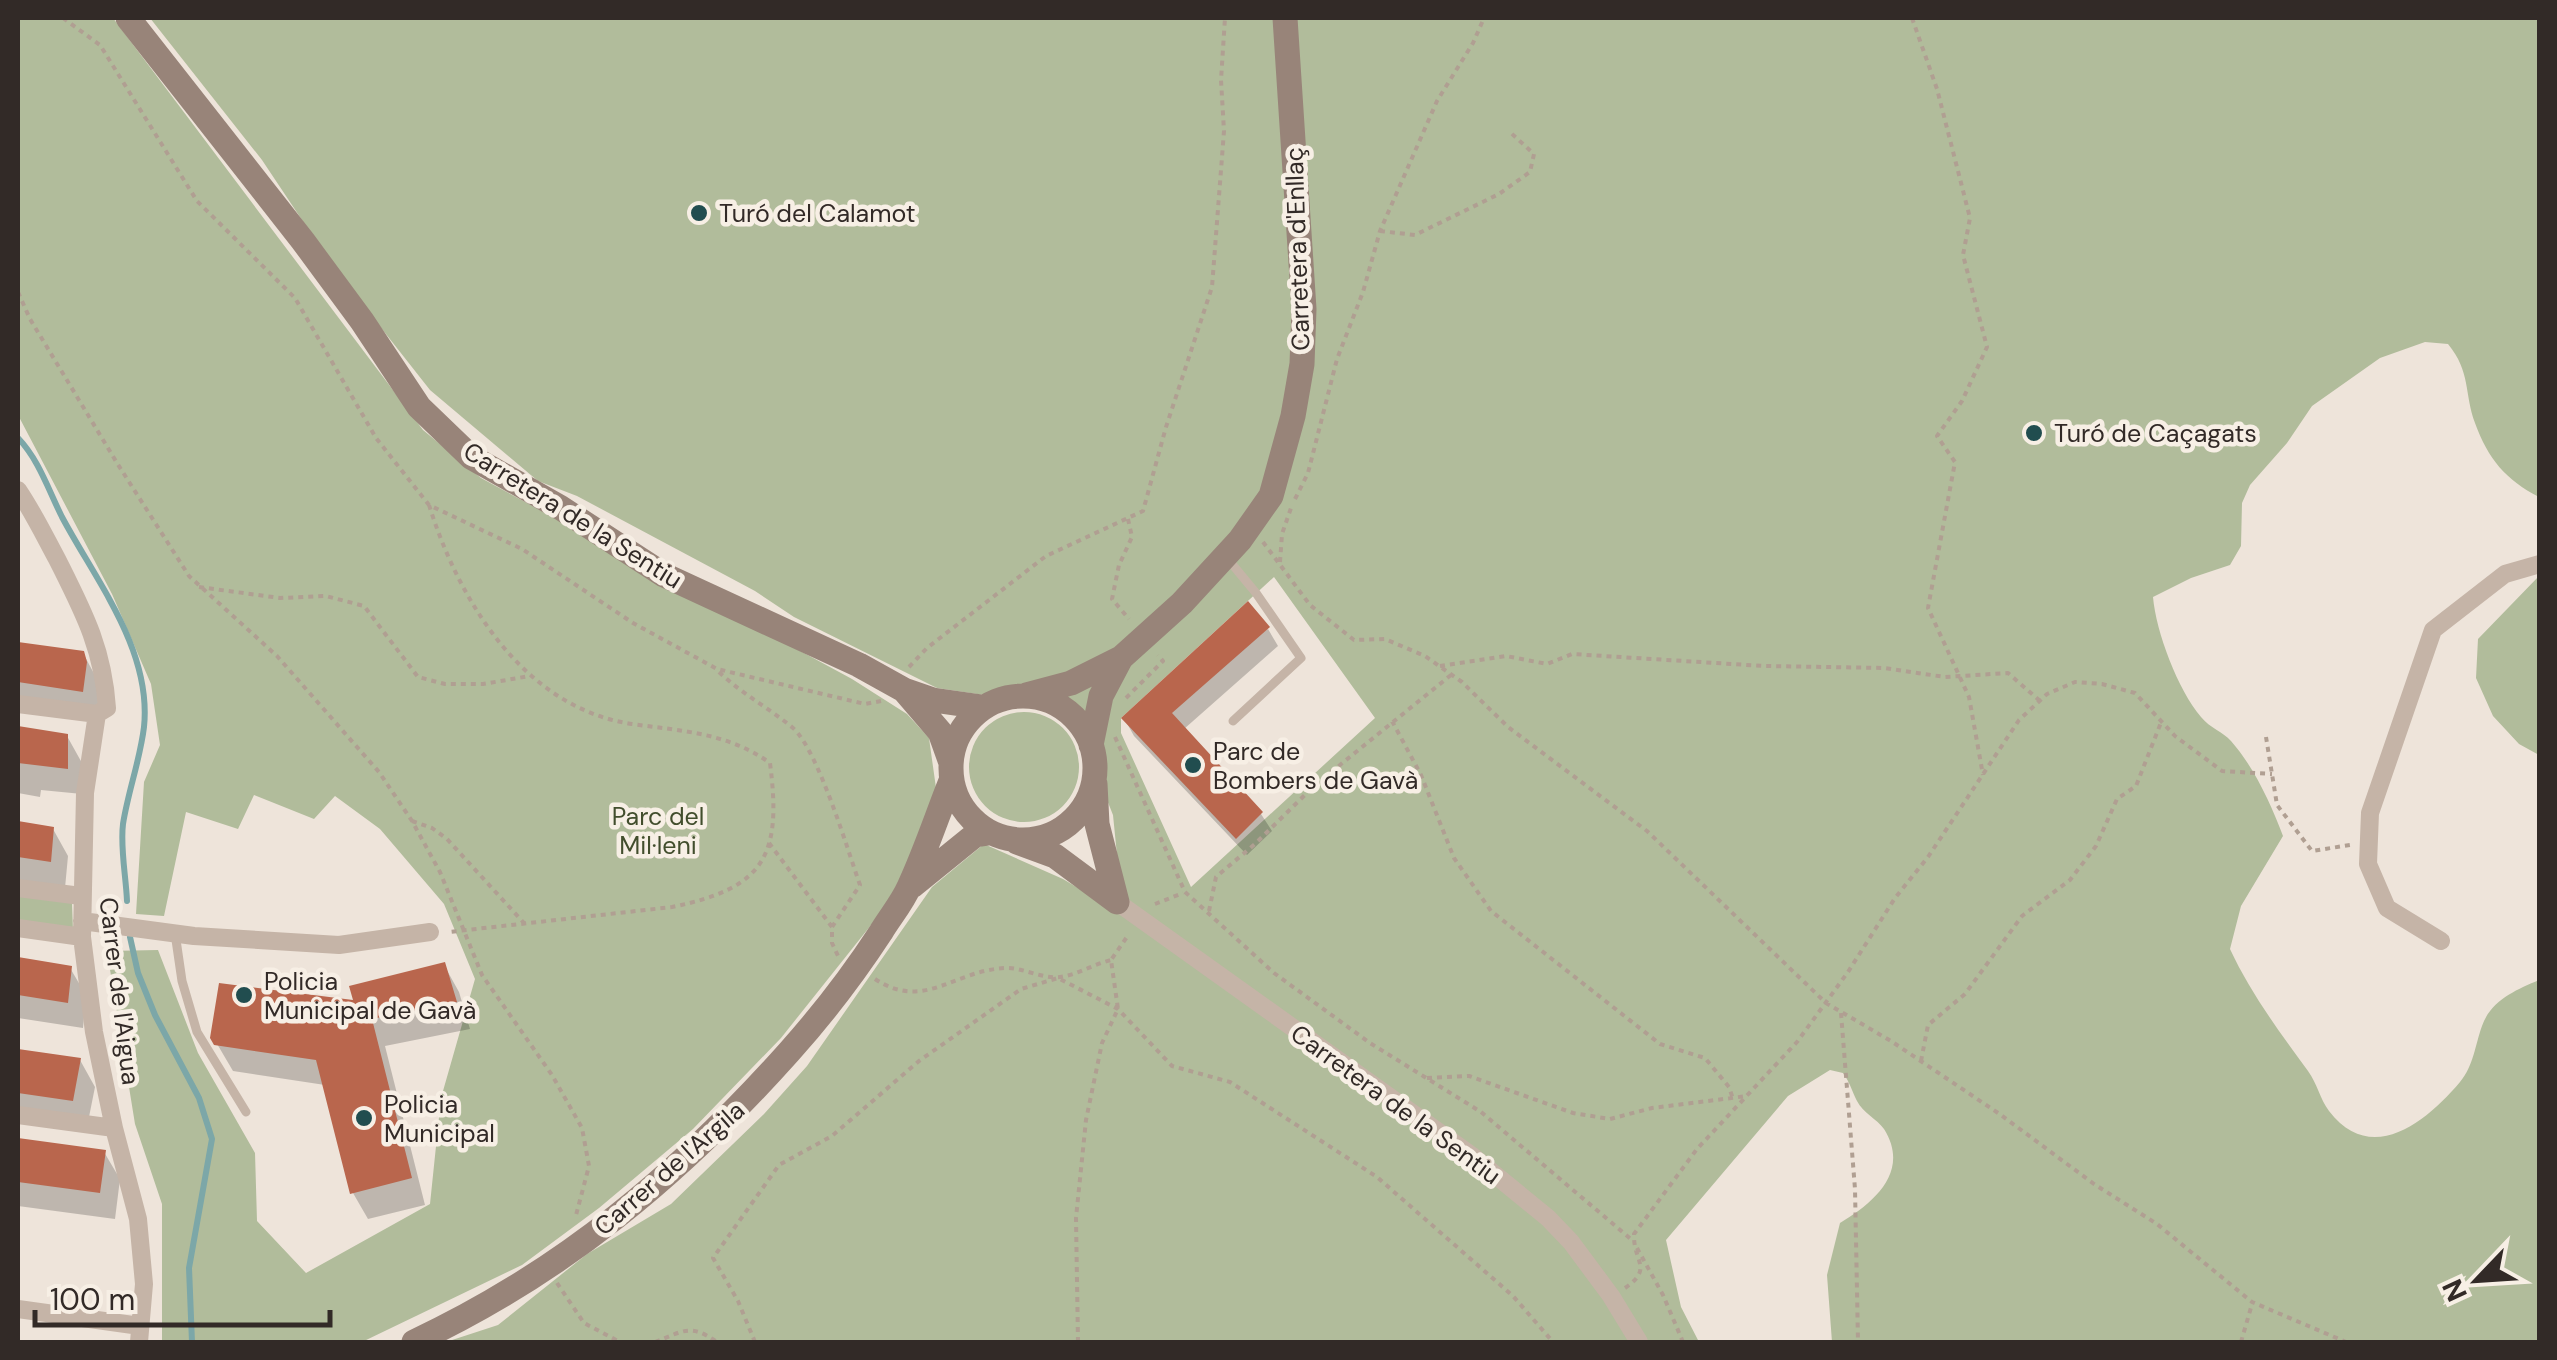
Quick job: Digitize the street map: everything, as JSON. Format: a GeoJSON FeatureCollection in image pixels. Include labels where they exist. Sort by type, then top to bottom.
{"type":"FeatureCollection","features":[{"type":"Feature","properties":{"kind":"street","name":"Carretera de la Sentiu"},"geometry":{"type":"LineString","coordinates":[[128,18],[304,241],[419,407],[470,457],[561,508],[664,575],[899,687],[933,700],[982,708]]}},
{"type":"Feature","properties":{"kind":"street","name":"Carretera d'Enllaç"},"geometry":{"type":"LineString","coordinates":[[1026,695],[1070,683],[1122,658],[1182,603],[1232,548],[1271,496],[1293,416],[1302,364],[1304,309],[1285,18]]}},
{"type":"Feature","properties":{"kind":"street","name":"Carrer de l'Aigua"},"geometry":{"type":"LineString","coordinates":[[18,490],[81,603],[98,645],[107,708],[97,714],[85,794],[82,929],[94,1032],[138,1219],[144,1284],[140,1334]]}},
{"type":"Feature","properties":{"kind":"street"},"geometry":{"type":"LineString","coordinates":[[2442,941],[2388,908],[2368,864],[2370,813],[2432,630],[2506,574],[2540,564]]}},
{"type":"Feature","properties":{"kind":"street","name":"Carretera d'Enllaç"},"geometry":{"type":"LineString","coordinates":[[1102,736],[1101,696],[1122,658]]}},
{"type":"Feature","properties":{"kind":"street","name":"Carretera de la Sentiu"},"geometry":{"type":"LineString","coordinates":[[899,687],[940,732],[951,771]]}},
{"type":"Feature","properties":{"kind":"street"},"geometry":{"type":"LineString","coordinates":[[1094,781],[1080,812],[1056,834],[1034,840],[1000,837],[971,820],[958,802],[951,771],[955,740],[966,722],[982,708],[1003,698],[1026,695],[1047,699],[1102,736],[1094,781],[1097,824],[1117,902]]}},
{"type":"Feature","properties":{"kind":"street"},"geometry":{"type":"LineString","coordinates":[[18,704],[97,714]]}},
{"type":"Feature","properties":{"kind":"street","name":"Carrer de l'Argila"},"geometry":{"type":"LineString","coordinates":[[414,1342],[460,1321],[565,1256],[635,1204],[726,1122],[833,1003],[908,889],[951,771]]}},
{"type":"Feature","properties":{"kind":"street","name":"Carrer de l'Argila"},"geometry":{"type":"LineString","coordinates":[[908,889],[975,835],[1000,837]]}},
{"type":"Feature","properties":{"kind":"street","name":"Carretera de la Sentiu"},"geometry":{"type":"LineString","coordinates":[[1000,837],[1055,856],[1471,1156],[1572,1242],[1639,1342]]}},
{"type":"Feature","properties":{"kind":"street"},"geometry":{"type":"LineString","coordinates":[[18,888],[81,896]]}},
{"type":"Feature","properties":{"kind":"street"},"geometry":{"type":"LineString","coordinates":[[18,928],[339,945],[430,932]]}},
{"type":"Feature","properties":{"kind":"street"},"geometry":{"type":"LineString","coordinates":[[18,1116],[114,1128]]}},
{"type":"Feature","properties":{"kind":"street"},"geometry":{"type":"LineString","coordinates":[[18,1309],[140,1334]]}},
{"type":"Feature","properties":{"kind":"lane"},"geometry":{"type":"LineString","coordinates":[[1232,548],[1256,593],[1301,658],[1233,721]]}},
{"type":"Feature","properties":{"kind":"lane"},"geometry":{"type":"LineString","coordinates":[[175,934],[182,981],[197,1032],[246,1112]]}},
{"type":"Feature","properties":{"kind":"path"},"geometry":{"type":"LineString","coordinates":[[899,687],[928,648],[1046,556],[1142,511],[1212,288],[1224,131],[1221,80],[1225,18]]}},
{"type":"Feature","properties":{"kind":"path"},"geometry":{"type":"LineString","coordinates":[[1280,562],[1282,534],[1308,473],[1337,359],[1380,231],[1436,101],[1474,43],[1484,18]]}},
{"type":"Feature","properties":{"kind":"path"},"geometry":{"type":"LineString","coordinates":[[1912,18],[1937,89],[1970,218],[1962,255],[1987,347],[1962,401],[1938,436],[1955,462],[1928,608],[1970,697],[1982,776]]}},
{"type":"Feature","properties":{"kind":"path"},"geometry":{"type":"LineString","coordinates":[[1380,231],[1416,235],[1499,194],[1530,172],[1534,154],[1511,134]]}},
{"type":"Feature","properties":{"kind":"path"},"geometry":{"type":"LineString","coordinates":[[18,292],[30,319],[117,463],[199,587],[277,656],[378,772],[412,821],[440,872],[482,975],[552,1075],[582,1128],[589,1166],[565,1256],[554,1278],[584,1324],[620,1342]]}},
{"type":"Feature","properties":{"kind":"path"},"geometry":{"type":"LineString","coordinates":[[429,505],[438,535],[464,589],[495,639],[532,676],[554,694],[595,714],[728,739],[770,763],[773,825],[765,858],[747,881],[706,900],[466,932],[430,932]]}},
{"type":"Feature","properties":{"kind":"path"},"geometry":{"type":"LineString","coordinates":[[1128,519],[1132,537],[1118,565],[1112,599],[1133,624]]}},
{"type":"Feature","properties":{"kind":"path"},"geometry":{"type":"LineString","coordinates":[[1232,548],[1264,542],[1310,606],[1354,640],[1385,640],[1425,656],[1452,675],[1508,727],[1647,831],[1826,1003],[2001,1114],[2094,1184],[2157,1224],[2252,1302],[2346,1342]]}},
{"type":"Feature","properties":{"kind":"path"},"geometry":{"type":"LineString","coordinates":[[199,587],[280,598],[326,596],[364,606],[418,677],[444,684],[483,684],[532,676]]}},
{"type":"Feature","properties":{"kind":"path"},"geometry":{"type":"LineString","coordinates":[[1124,700],[1163,661],[1155,650]]}},
{"type":"Feature","properties":{"kind":"path"},"geometry":{"type":"LineString","coordinates":[[1440,666],[1506,656],[1546,664],[1572,654],[1764,666],[1884,668],[1945,677],[2008,673],[2040,701]]}},
{"type":"Feature","properties":{"kind":"path"},"geometry":{"type":"LineString","coordinates":[[717,669],[740,693],[796,730],[827,791],[860,885],[832,927]]}},
{"type":"Feature","properties":{"kind":"path"},"geometry":{"type":"LineString","coordinates":[[1209,912],[1216,877],[1256,844],[1314,786],[1452,675]]}},
{"type":"Feature","properties":{"kind":"path"},"geometry":{"type":"LineString","coordinates":[[1611,1296],[1639,1278],[1641,1264],[1634,1234],[1676,1174],[1797,1042],[2020,720],[2047,694],[2075,682],[2134,693],[2175,736],[2222,771],[2272,774]]}},
{"type":"Feature","properties":{"kind":"path"},"geometry":{"type":"LineString","coordinates":[[1921,1061],[1928,1025],[1965,994],[2022,916],[2070,880],[2096,846],[2117,800],[2136,786],[2162,720]]}},
{"type":"Feature","properties":{"kind":"path"},"geometry":{"type":"LineString","coordinates":[[1392,721],[1421,775],[1454,858],[1491,910],[1660,1044],[1705,1058],[1733,1099]]}},
{"type":"Feature","properties":{"kind":"path"},"geometry":{"type":"LineString","coordinates":[[1102,736],[1184,892],[1274,973],[1370,1044],[1482,1112],[1633,1242],[1663,1294],[1683,1342]]}},
{"type":"Feature","properties":{"kind":"path"},"geometry":{"type":"LineString","coordinates":[[2266,737],[2277,805],[2312,851],[2369,839]]}},
{"type":"Feature","properties":{"kind":"path"},"geometry":{"type":"LineString","coordinates":[[412,821],[447,838],[524,923]]}},
{"type":"Feature","properties":{"kind":"path"},"geometry":{"type":"LineString","coordinates":[[769,842],[832,927],[836,954],[846,962]]}},
{"type":"Feature","properties":{"kind":"path"},"geometry":{"type":"LineString","coordinates":[[755,1342],[738,1301],[712,1258],[779,1166],[832,1136],[919,1061],[1021,989],[1111,960],[1152,906],[1184,892]]}},
{"type":"Feature","properties":{"kind":"path"},"geometry":{"type":"LineString","coordinates":[[1078,1342],[1076,1218],[1086,1120],[1102,1042],[1118,1009],[1111,960]]}},
{"type":"Feature","properties":{"kind":"path"},"geometry":{"type":"LineString","coordinates":[[874,979],[892,990],[919,994],[950,980],[1006,968],[1058,978],[1118,1009],[1172,1066],[1230,1082],[1377,1177],[1513,1296],[1553,1342]]}},
{"type":"Feature","properties":{"kind":"path"},"geometry":{"type":"LineString","coordinates":[[1840,1012],[1855,1189],[1858,1342]]}},
{"type":"Feature","properties":{"kind":"path"},"geometry":{"type":"LineString","coordinates":[[1427,1078],[1469,1076],[1560,1109],[1610,1119],[1652,1108],[1747,1096]]}},
{"type":"Feature","properties":{"kind":"path"},"geometry":{"type":"LineString","coordinates":[[2241,1342],[2252,1302]]}},
{"type":"Feature","properties":{"kind":"path"},"geometry":{"type":"LineString","coordinates":[[655,1342],[686,1330],[700,1330],[718,1342]]}},
{"type":"Feature","properties":{"kind":"green space","name":"Parc del Mil·leni"},"geometry":{"type":"Polygon","coordinates":[[[18,18],[113,18],[423,430],[481,478],[852,679],[907,714],[929,738],[936,788],[924,837],[883,910],[781,1038],[693,1129],[599,1208],[522,1265],[362,1342],[162,1342],[162,1204],[135,1124],[107,951],[158,950],[198,1053],[255,1153],[257,1221],[306,1273],[430,1204],[441,1098],[475,979],[444,904],[380,829],[335,796],[314,819],[254,795],[238,829],[186,812],[164,916],[136,914],[144,782],[160,745],[151,684],[112,594],[18,415],[18,18]]]}},
{"type":"Feature","properties":{"kind":"green space"},"geometry":{"type":"Polygon","coordinates":[[[150,18],[2539,18],[2539,497],[2508,476],[2486,447],[2460,364],[2448,344],[2425,342],[2380,358],[2312,406],[2287,443],[2250,485],[2242,503],[2241,546],[2230,565],[2153,597],[2163,643],[2184,692],[2201,717],[2228,738],[2247,762],[2283,836],[2241,906],[2230,949],[2329,1111],[2363,1136],[2381,1137],[2415,1123],[2447,1097],[2465,1075],[2491,1009],[2505,997],[2539,980],[2539,1342],[1832,1342],[1827,1275],[1840,1223],[1876,1196],[1891,1172],[1893,1159],[1884,1129],[1860,1105],[1843,1073],[1830,1070],[1788,1096],[1666,1240],[1681,1307],[1699,1342],[446,1342],[498,1325],[587,1254],[671,1204],[764,1114],[807,1066],[932,887],[984,844],[1063,879],[1123,915],[1113,815],[1060,681],[984,695],[937,688],[794,617],[755,591],[577,496],[538,481],[430,390],[334,268],[262,160],[150,18]],[[1274,577],[1121,718],[1121,733],[1191,887],[1375,718],[1274,577]]]}},
{"type":"Feature","properties":{"kind":"green space"},"geometry":{"type":"Polygon","coordinates":[[[2539,576],[2539,755],[2519,744],[2493,716],[2476,678],[2478,639],[2539,576]]]}},
{"type":"Feature","properties":{"kind":"green space"},"geometry":{"type":"Polygon","coordinates":[[[1024,712],[1045,716],[1063,728],[1075,746],[1079,767],[1075,788],[1063,806],[1045,818],[1024,822],[1003,818],[985,806],[973,788],[969,767],[973,746],[985,728],[1003,716],[1024,712]]]}},
{"type":"Feature","properties":{"kind":"green space"},"geometry":{"type":"Polygon","coordinates":[[[18,895],[72,903],[73,931],[18,923],[18,895]]]}},
{"type":"Feature","properties":{"kind":"building","name":"Parc de Bombers de Gavà"},"geometry":{"type":"Polygon","coordinates":[[[1248,601],[1270,627],[1172,713],[1263,812],[1236,839],[1121,718],[1248,601]]]}},
{"type":"Feature","properties":{"kind":"building"},"geometry":{"type":"Polygon","coordinates":[[[18,642],[84,651],[87,662],[83,692],[18,682],[18,642]]]}},
{"type":"Feature","properties":{"kind":"building"},"geometry":{"type":"Polygon","coordinates":[[[18,726],[68,734],[68,769],[18,763],[18,726]]]}},
{"type":"Feature","properties":{"kind":"building"},"geometry":{"type":"Polygon","coordinates":[[[18,821],[54,827],[51,862],[18,857],[18,821]]]}},
{"type":"Feature","properties":{"kind":"building"},"geometry":{"type":"Polygon","coordinates":[[[18,957],[72,966],[68,1003],[18,995],[18,957]]]}},
{"type":"Feature","properties":{"kind":"building","name":"Policia Municipal"},"geometry":{"type":"Polygon","coordinates":[[[445,962],[457,1002],[372,1019],[412,1178],[350,1194],[316,1060],[214,1045],[210,1038],[219,983],[353,1000],[349,986],[445,962]]]}},
{"type":"Feature","properties":{"kind":"building"},"geometry":{"type":"Polygon","coordinates":[[[18,1049],[81,1058],[73,1101],[18,1093],[18,1049]]]}},
{"type":"Feature","properties":{"kind":"building"},"geometry":{"type":"Polygon","coordinates":[[[18,1138],[106,1150],[100,1193],[18,1182],[18,1138]]]}},
{"type":"Feature","properties":{"kind":"waterway"},"geometry":{"type":"LineString","coordinates":[[18,438],[37,465],[119,617],[139,671],[144,727],[122,833],[127,901]]}},
{"type":"Feature","properties":{"kind":"waterway"},"geometry":{"type":"LineString","coordinates":[[130,937],[138,973],[155,1015],[199,1098],[212,1139],[189,1268],[192,1342]]}},
{"type":"Feature","properties":{"kind":"place","name":"Turó del Calamot"},"geometry":{"type":"Point","coordinates":[699,213]}},
{"type":"Feature","properties":{"kind":"place","name":"Turó de Caçagats"},"geometry":{"type":"Point","coordinates":[2034,433]}},
{"type":"Feature","properties":{"kind":"place","name":"Parc de Bombers de Gavà"},"geometry":{"type":"Point","coordinates":[1193,765]}},
{"type":"Feature","properties":{"kind":"place","name":"Policia Municipal de Gavà"},"geometry":{"type":"Point","coordinates":[244,995]}},
{"type":"Feature","properties":{"kind":"place","name":"Policia Municipal"},"geometry":{"type":"Point","coordinates":[364,1118]}}]}
